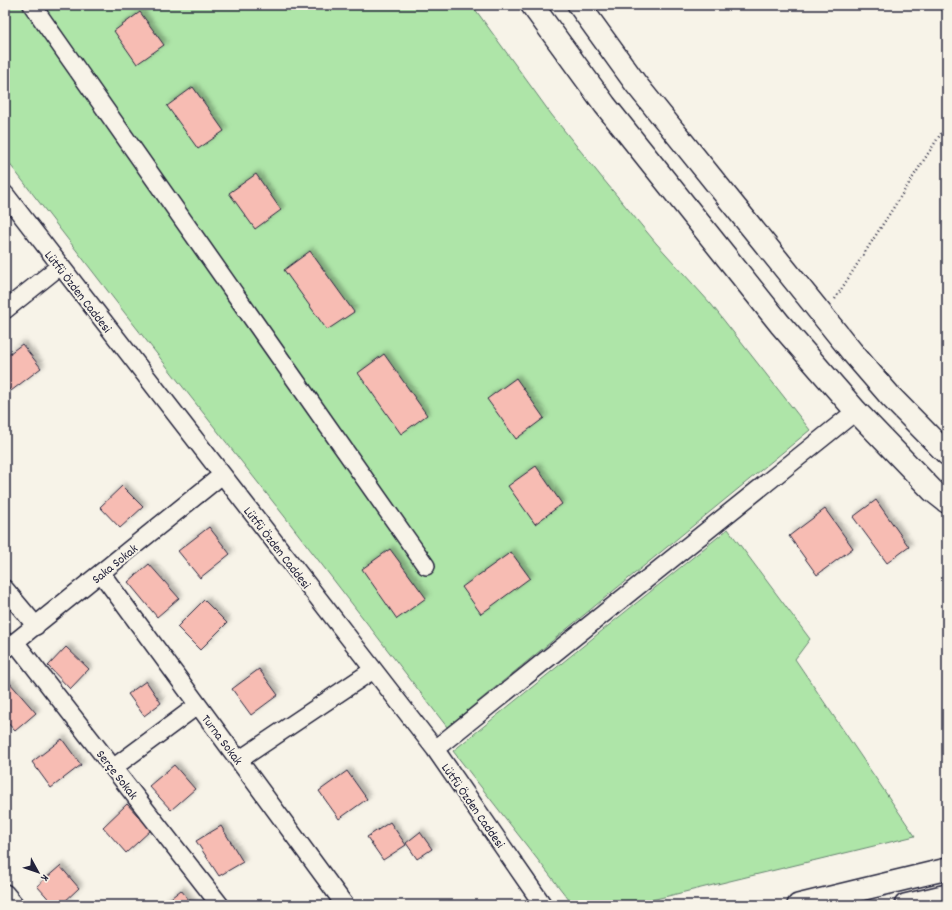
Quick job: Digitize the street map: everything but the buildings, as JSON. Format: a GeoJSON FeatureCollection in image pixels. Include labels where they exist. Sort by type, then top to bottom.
{"type":"FeatureCollection","features":[{"type":"Feature","properties":{"kind":"main road"},"geometry":{"type":"LineString","coordinates":[[532,5],[606,105],[668,185],[780,324],[856,411],[922,480],[947,502]]}},
{"type":"Feature","properties":{"kind":"main road"},"geometry":{"type":"LineString","coordinates":[[580,5],[636,84],[823,317],[891,396],[947,454]]}},
{"type":"Feature","properties":{"kind":"street"},"geometry":{"type":"LineString","coordinates":[[32,5],[426,566]]}},
{"type":"Feature","properties":{"kind":"street","name":"Lütfü Özden Caddesi"},"geometry":{"type":"LineString","coordinates":[[5,194],[435,749],[543,905]]}},
{"type":"Feature","properties":{"kind":"street"},"geometry":{"type":"LineString","coordinates":[[5,310],[60,266]]}},
{"type":"Feature","properties":{"kind":"street"},"geometry":{"type":"LineString","coordinates":[[435,749],[856,411]]}},
{"type":"Feature","properties":{"kind":"street","name":"Saka Sokak"},"geometry":{"type":"LineString","coordinates":[[10,646],[222,475]]}},
{"type":"Feature","properties":{"kind":"street","name":"Turna Sokak"},"geometry":{"type":"LineString","coordinates":[[101,573],[345,905]]}},
{"type":"Feature","properties":{"kind":"street"},"geometry":{"type":"LineString","coordinates":[[5,589],[36,626]]}},
{"type":"Feature","properties":{"kind":"street","name":"Serçe Sokak"},"geometry":{"type":"LineString","coordinates":[[10,646],[113,768],[220,905]]}},
{"type":"Feature","properties":{"kind":"street"},"geometry":{"type":"LineString","coordinates":[[239,760],[373,670]]}},
{"type":"Feature","properties":{"kind":"street"},"geometry":{"type":"LineString","coordinates":[[113,768],[198,705]]}},
{"type":"Feature","properties":{"kind":"street"},"geometry":{"type":"LineString","coordinates":[[798,905],[947,869]]}},
{"type":"Feature","properties":{"kind":"street"},"geometry":{"type":"LineString","coordinates":[[5,893],[15,905]]}},
{"type":"Feature","properties":{"kind":"street"},"geometry":{"type":"LineString","coordinates":[[905,905],[947,895]]}},
{"type":"Feature","properties":{"kind":"path"},"geometry":{"type":"LineString","coordinates":[[823,317],[947,124]]}},
{"type":"Feature","properties":{"kind":"green space"},"geometry":{"type":"Polygon","coordinates":[[[5,5],[472,5],[551,114],[656,243],[711,304],[810,430],[447,727],[5,158],[5,5]]]}},
{"type":"Feature","properties":{"kind":"green space"},"geometry":{"type":"Polygon","coordinates":[[[728,529],[810,639],[795,659],[915,836],[631,905],[573,905],[453,751],[728,529]]]}}]}
